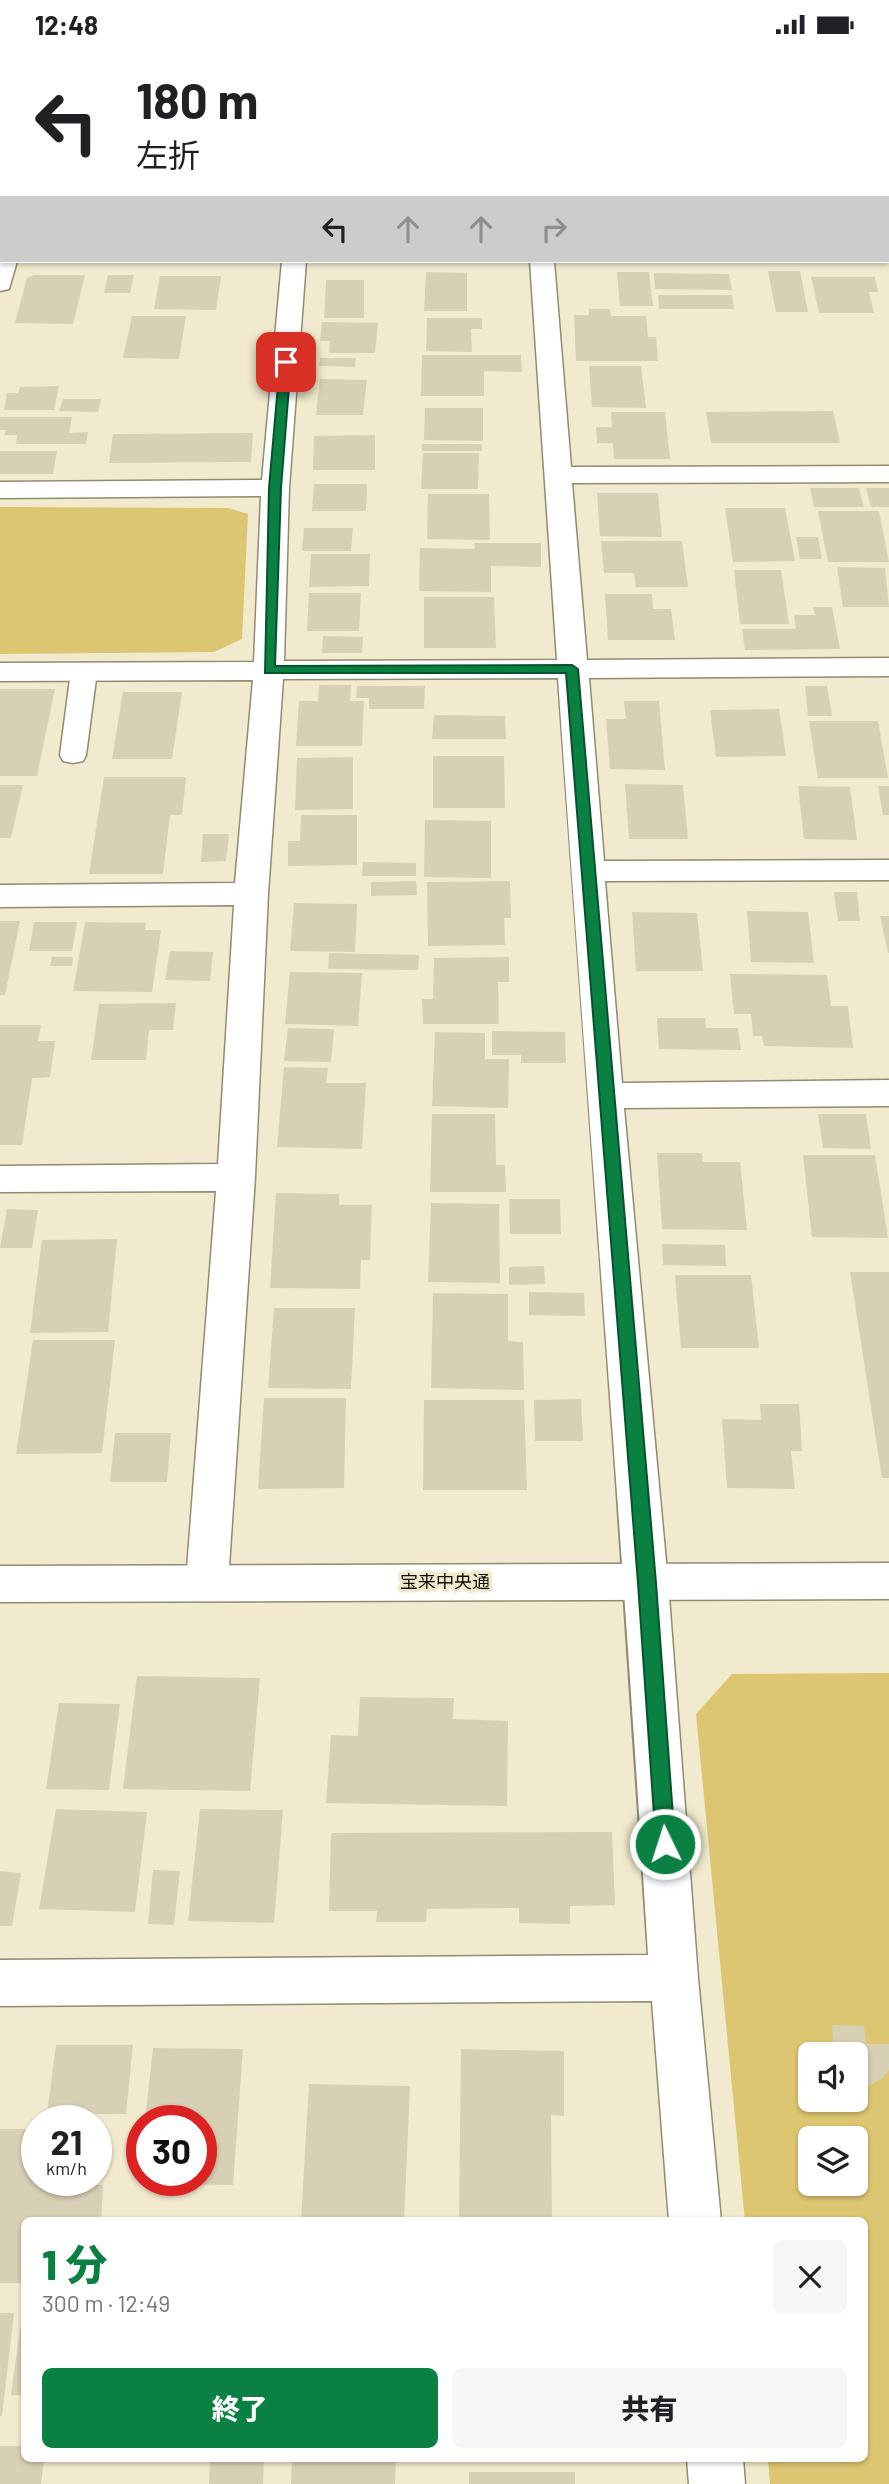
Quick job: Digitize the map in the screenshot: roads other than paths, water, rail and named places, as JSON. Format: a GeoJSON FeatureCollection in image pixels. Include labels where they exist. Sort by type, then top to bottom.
{"type":"FeatureCollection","features":[{"type":"Feature","properties":{"kind":"street"},"geometry":{"type":"LineString","coordinates":[[0,284],[5,263]]}},
{"type":"Feature","properties":{"kind":"street"},"geometry":{"type":"LineString","coordinates":[[207,1582],[236,1177],[251,894],[269,670],[275,488],[294,263]]}},
{"type":"Feature","properties":{"kind":"street"},"geometry":{"type":"LineString","coordinates":[[542,263],[605,1096],[647,1583],[674,1978],[695,2217]]}},
{"type":"Feature","properties":{"kind":"street"},"geometry":{"type":"LineString","coordinates":[[557,475],[889,474]]}},
{"type":"Feature","properties":{"kind":"street"},"geometry":{"type":"LineString","coordinates":[[0,490],[275,488]]}},
{"type":"Feature","properties":{"kind":"street"},"geometry":{"type":"LineString","coordinates":[[0,672],[889,667]]}},
{"type":"Feature","properties":{"kind":"street"},"geometry":{"type":"LineString","coordinates":[[588,871],[889,870]]}},
{"type":"Feature","properties":{"kind":"street"},"geometry":{"type":"LineString","coordinates":[[0,896],[251,894]]}},
{"type":"Feature","properties":{"kind":"street"},"geometry":{"type":"LineString","coordinates":[[605,1096],[889,1093]]}},
{"type":"Feature","properties":{"kind":"street"},"geometry":{"type":"LineString","coordinates":[[0,1179],[236,1177]]}},
{"type":"Feature","properties":{"kind":"street","name":"宝来中央通"},"geometry":{"type":"LineString","coordinates":[[0,1584],[889,1581]]}},
{"type":"Feature","properties":{"kind":"street"},"geometry":{"type":"LineString","coordinates":[[0,1983],[674,1978]]}},
{"type":"Feature","properties":{"kind":"street"},"geometry":{"type":"LineString","coordinates":[[715,2462],[717,2484]]}},
{"type":"Feature","properties":{"kind":"lane"},"geometry":{"type":"LineString","coordinates":[[73,755],[84,671]]}}]}
